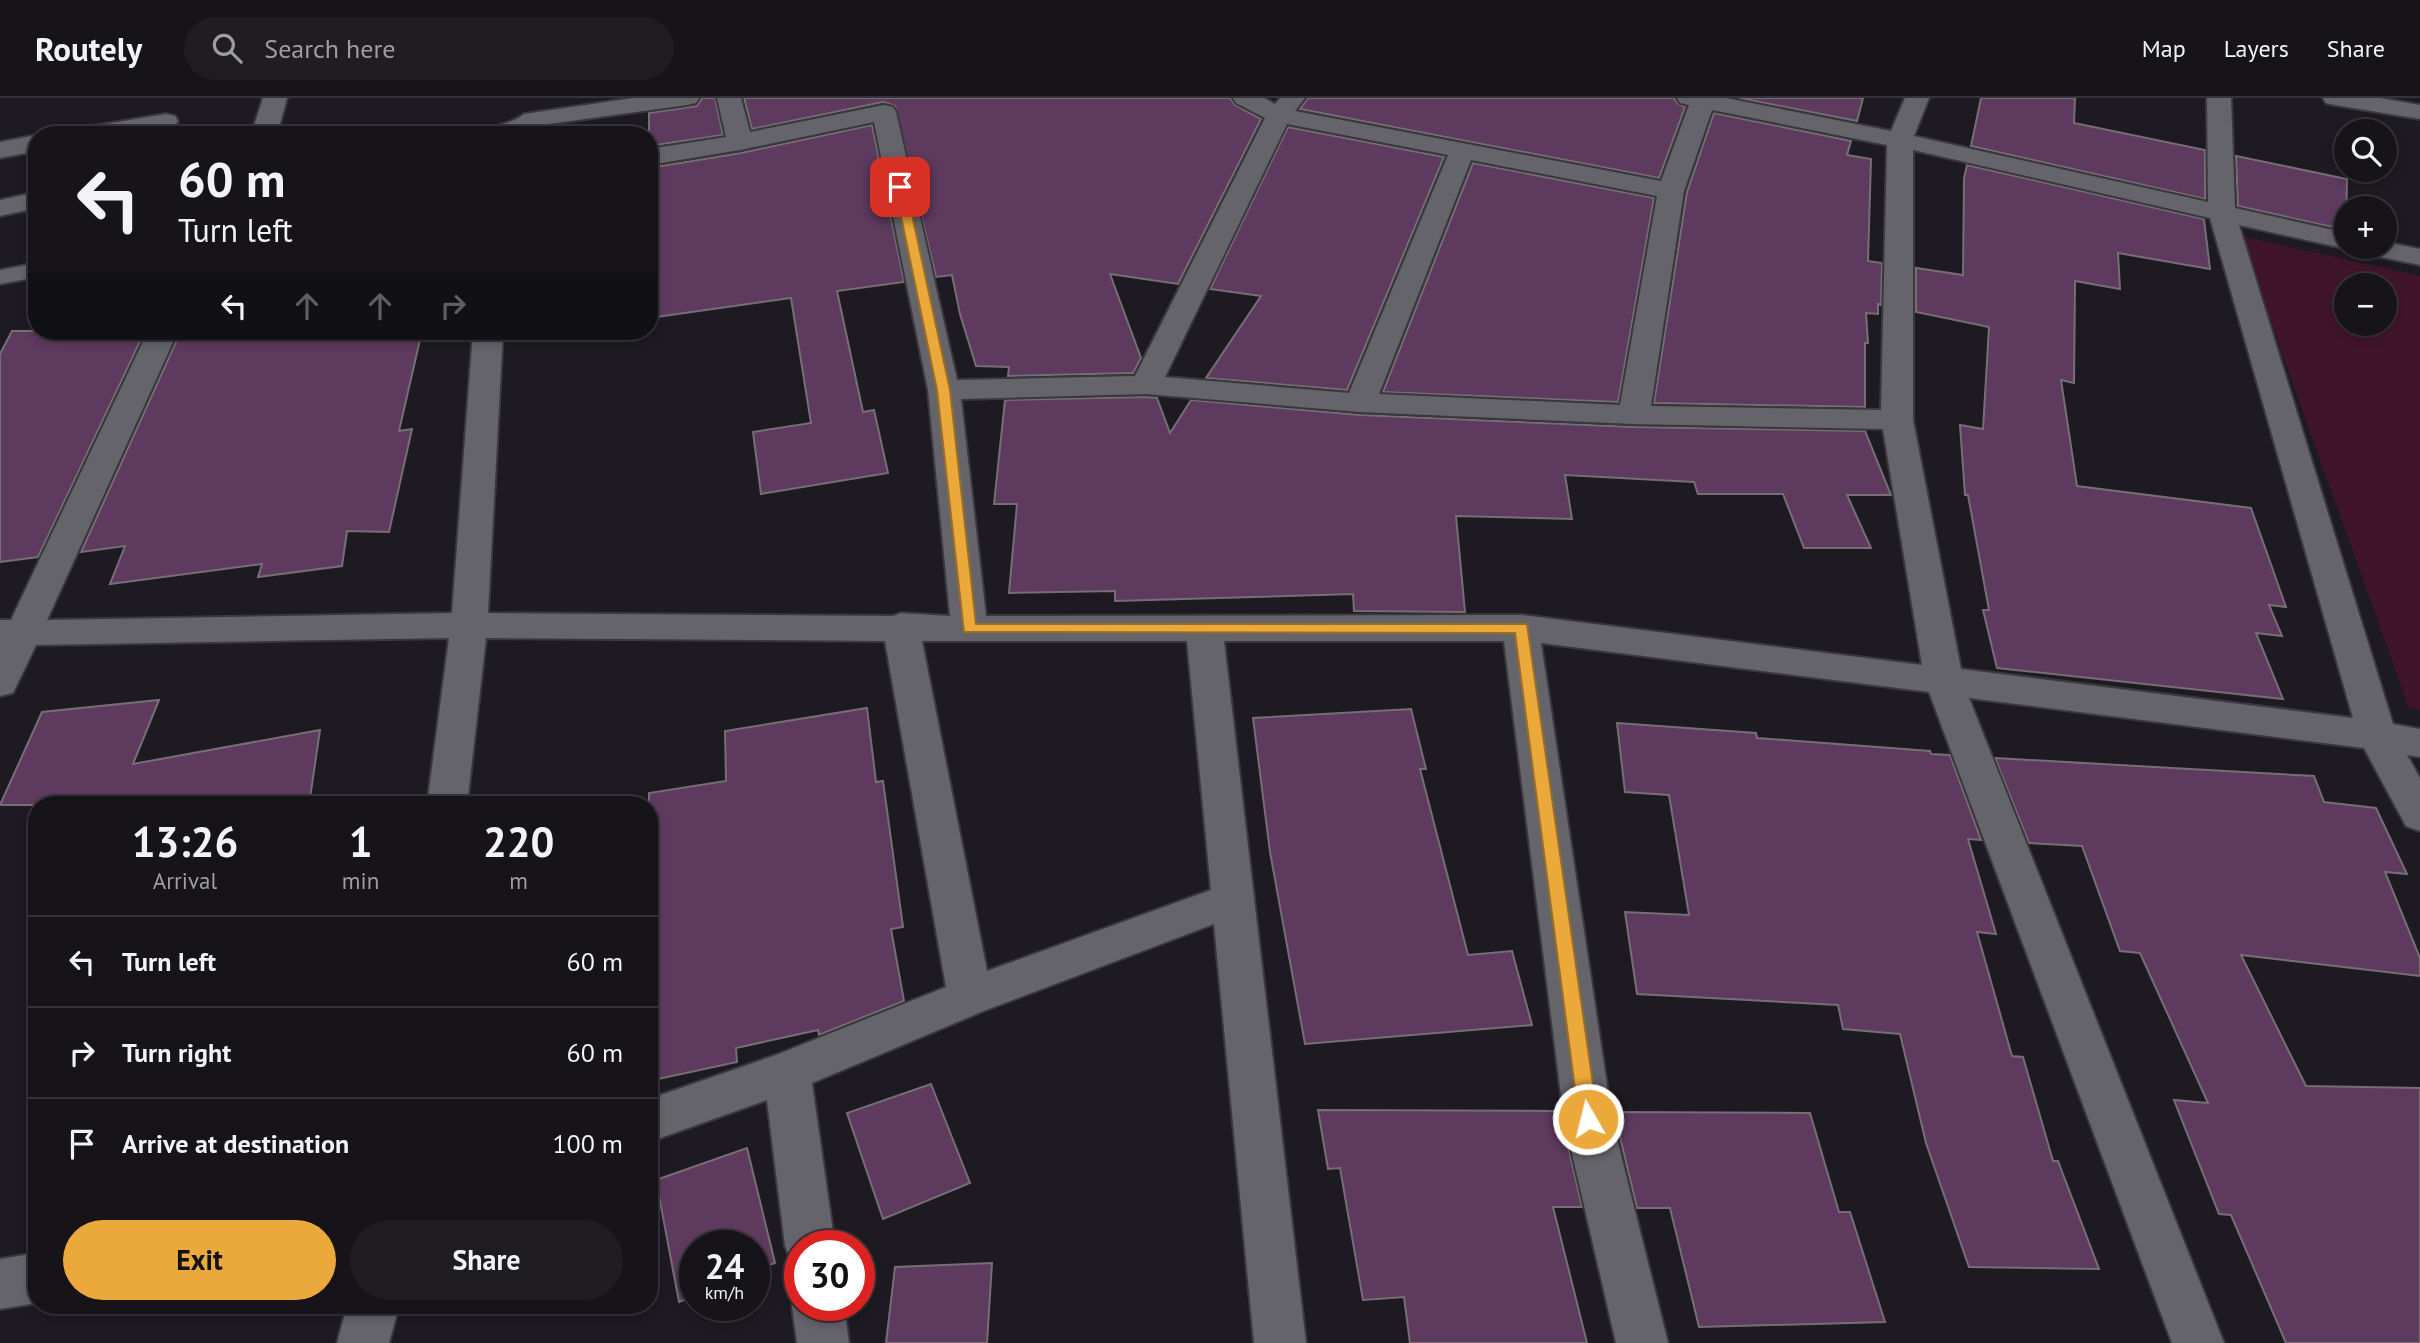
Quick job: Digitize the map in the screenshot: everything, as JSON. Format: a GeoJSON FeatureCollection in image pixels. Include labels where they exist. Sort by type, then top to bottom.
{"type":"FeatureCollection","features":[{"type":"Feature","properties":{"kind":"street"},"geometry":{"type":"LineString","coordinates":[[267,126],[275,98]]}},
{"type":"Feature","properties":{"kind":"street"},"geometry":{"type":"LineString","coordinates":[[523,126],[533,119],[687,98]]}},
{"type":"Feature","properties":{"kind":"street"},"geometry":{"type":"LineString","coordinates":[[729,98],[740,142]]}},
{"type":"Feature","properties":{"kind":"street"},"geometry":{"type":"LineString","coordinates":[[1245,98],[1462,149],[1671,191]]}},
{"type":"Feature","properties":{"kind":"street"},"geometry":{"type":"LineString","coordinates":[[1917,98],[1900,140],[1898,420],[1944,681],[2199,1343]]}},
{"type":"Feature","properties":{"kind":"street"},"geometry":{"type":"LineString","coordinates":[[2219,98],[2222,214],[2377,735],[2420,815]]}},
{"type":"Feature","properties":{"kind":"street"},"geometry":{"type":"LineString","coordinates":[[2334,98],[2420,112]]}},
{"type":"Feature","properties":{"kind":"street"},"geometry":{"type":"LineString","coordinates":[[1634,415],[1671,191],[1698,99],[1900,140],[2334,238]]}},
{"type":"Feature","properties":{"kind":"street"},"geometry":{"type":"LineString","coordinates":[[1146,385],[1286,106]]}},
{"type":"Feature","properties":{"kind":"street"},"geometry":{"type":"LineString","coordinates":[[658,156],[740,142],[884,111],[944,390],[970,629]]}},
{"type":"Feature","properties":{"kind":"street"},"geometry":{"type":"LineString","coordinates":[[138,126],[166,121]]}},
{"type":"Feature","properties":{"kind":"street"},"geometry":{"type":"LineString","coordinates":[[0,150],[28,145]]}},
{"type":"Feature","properties":{"kind":"street"},"geometry":{"type":"LineString","coordinates":[[1360,403],[1462,149]]}},
{"type":"Feature","properties":{"kind":"street"},"geometry":{"type":"LineString","coordinates":[[0,208],[28,202]]}},
{"type":"Feature","properties":{"kind":"street"},"geometry":{"type":"LineString","coordinates":[[2397,252],[2420,257]]}},
{"type":"Feature","properties":{"kind":"street"},"geometry":{"type":"LineString","coordinates":[[0,683],[11,633],[158,340]]}},
{"type":"Feature","properties":{"kind":"street"},"geometry":{"type":"LineString","coordinates":[[448,796],[469,625],[487,340]]}},
{"type":"Feature","properties":{"kind":"street"},"geometry":{"type":"LineString","coordinates":[[944,390],[1146,385],[1360,403],[1634,415],[1898,420]]}},
{"type":"Feature","properties":{"kind":"street"},"geometry":{"type":"LineString","coordinates":[[11,633],[469,625],[901,626],[970,629],[1521,628],[2377,735],[2420,743]]}},
{"type":"Feature","properties":{"kind":"street"},"geometry":{"type":"LineString","coordinates":[[901,626],[970,997]]}},
{"type":"Feature","properties":{"kind":"street"},"geometry":{"type":"LineString","coordinates":[[1521,628],[1588,1119],[1642,1343]]}},
{"type":"Feature","properties":{"kind":"street"},"geometry":{"type":"LineString","coordinates":[[1203,629],[1280,1343]]}},
{"type":"Feature","properties":{"kind":"street"},"geometry":{"type":"LineString","coordinates":[[658,1118],[787,1072],[970,997],[1233,899]]}},
{"type":"Feature","properties":{"kind":"street"},"geometry":{"type":"LineString","coordinates":[[787,1072],[808,1230]]}},
{"type":"Feature","properties":{"kind":"street"},"geometry":{"type":"LineString","coordinates":[[0,1284],[28,1279]]}},
{"type":"Feature","properties":{"kind":"street"},"geometry":{"type":"LineString","coordinates":[[363,1343],[371,1314]]}},
{"type":"Feature","properties":{"kind":"street"},"geometry":{"type":"LineString","coordinates":[[820,1321],[823,1343]]}},
{"type":"Feature","properties":{"kind":"lane"},"geometry":{"type":"LineString","coordinates":[[0,277],[28,272]]}},
{"type":"Feature","properties":{"kind":"shaded area"},"geometry":{"type":"Polygon","coordinates":[[[2240,236],[2420,276],[2420,710],[2409,708],[2240,236]]]}},
{"type":"Feature","properties":{"kind":"building"},"geometry":{"type":"Polygon","coordinates":[[[702,98],[715,98],[723,135],[658,145],[658,126],[649,126],[649,113],[697,106],[702,98]]]}},
{"type":"Feature","properties":{"kind":"building"},"geometry":{"type":"Polygon","coordinates":[[[744,98],[1230,98],[1235,105],[1261,119],[1178,284],[1110,274],[1141,358],[1133,373],[1008,376],[1009,367],[976,366],[960,314],[952,275],[936,277],[895,106],[883,102],[752,129],[744,98]]]}},
{"type":"Feature","properties":{"kind":"building"},"geometry":{"type":"Polygon","coordinates":[[[1308,98],[1674,98],[1678,104],[1685,107],[1659,178],[1300,109],[1308,98]]]}},
{"type":"Feature","properties":{"kind":"building"},"geometry":{"type":"Polygon","coordinates":[[[1739,98],[1863,98],[1857,121],[1739,98]]]}},
{"type":"Feature","properties":{"kind":"building"},"geometry":{"type":"Polygon","coordinates":[[[1981,98],[2075,98],[2074,123],[2205,150],[2205,199],[1971,146],[1981,98]]]}},
{"type":"Feature","properties":{"kind":"building"},"geometry":{"type":"Polygon","coordinates":[[[1714,113],[1851,141],[1847,155],[1871,159],[1868,261],[1882,263],[1881,305],[1878,304],[1878,314],[1866,313],[1868,343],[1865,343],[1865,407],[1654,403],[1687,192],[1714,113]]]}},
{"type":"Feature","properties":{"kind":"building"},"geometry":{"type":"Polygon","coordinates":[[[872,125],[904,282],[837,291],[863,412],[874,410],[888,473],[761,494],[753,432],[811,423],[791,298],[658,317],[658,167],[741,153],[872,125]]]}},
{"type":"Feature","properties":{"kind":"building"},"geometry":{"type":"Polygon","coordinates":[[[1288,127],[1444,157],[1347,390],[1206,378],[1261,296],[1210,289],[1288,127]]]}},
{"type":"Feature","properties":{"kind":"building"},"geometry":{"type":"Polygon","coordinates":[[[2236,156],[2334,176],[2334,182],[2347,182],[2347,196],[2334,196],[2334,227],[2238,206],[2236,156]]]}},
{"type":"Feature","properties":{"kind":"building"},"geometry":{"type":"Polygon","coordinates":[[[1473,163],[1654,198],[1618,402],[1383,392],[1473,163]]]}},
{"type":"Feature","properties":{"kind":"building"},"geometry":{"type":"Polygon","coordinates":[[[1967,165],[2204,219],[2210,269],[2118,253],[2120,289],[2075,281],[2074,383],[2061,380],[2077,486],[2251,508],[2286,607],[2269,605],[2282,636],[2256,633],[2283,699],[1997,668],[1983,610],[1989,610],[1968,495],[1965,495],[1960,425],[1983,429],[1989,327],[1916,312],[1916,268],[1963,275],[1964,178],[1967,165]]]}},
{"type":"Feature","properties":{"kind":"building"},"geometry":{"type":"Polygon","coordinates":[[[12,331],[28,331],[28,340],[141,340],[38,557],[0,562],[0,354],[12,331]]]}},
{"type":"Feature","properties":{"kind":"building"},"geometry":{"type":"Polygon","coordinates":[[[177,340],[420,340],[399,431],[412,429],[389,532],[347,531],[342,566],[258,577],[262,564],[110,584],[125,546],[81,552],[177,340]]]}},
{"type":"Feature","properties":{"kind":"building"},"geometry":{"type":"Polygon","coordinates":[[[1157,398],[1170,433],[1191,400],[1360,415],[1634,427],[1865,431],[1891,495],[1847,495],[1871,548],[1804,548],[1783,494],[1698,494],[1694,482],[1565,475],[1572,519],[1456,516],[1465,612],[1354,611],[1353,594],[1115,601],[1115,591],[1009,593],[1017,504],[994,504],[1005,400],[1157,398]]]}},
{"type":"Feature","properties":{"kind":"building"},"geometry":{"type":"Polygon","coordinates":[[[159,700],[133,764],[320,730],[310,796],[28,796],[28,805],[0,805],[42,712],[159,700]]]}},
{"type":"Feature","properties":{"kind":"building"},"geometry":{"type":"Polygon","coordinates":[[[867,708],[876,782],[883,781],[903,927],[891,929],[904,1001],[819,1035],[818,1030],[736,1048],[737,1062],[658,1079],[658,796],[649,796],[649,793],[726,781],[725,731],[867,708]]]}},
{"type":"Feature","properties":{"kind":"building"},"geometry":{"type":"Polygon","coordinates":[[[1411,709],[1426,769],[1420,769],[1468,955],[1512,951],[1532,1025],[1305,1044],[1270,852],[1253,718],[1411,709]]]}},
{"type":"Feature","properties":{"kind":"building"},"geometry":{"type":"Polygon","coordinates":[[[1617,723],[1756,733],[1757,738],[1930,751],[1931,754],[1950,755],[1981,840],[1968,839],[1996,934],[1977,932],[2012,1056],[2023,1057],[2053,1161],[2058,1161],[2099,1269],[1969,1267],[1926,1143],[1900,1034],[1843,1029],[1838,1005],[1637,994],[1625,912],[1689,915],[1669,795],[1625,792],[1617,723]]]}},
{"type":"Feature","properties":{"kind":"building"},"geometry":{"type":"Polygon","coordinates":[[[1995,758],[2314,776],[2324,802],[2376,808],[2407,874],[2385,872],[2420,958],[2420,976],[2241,955],[2306,1086],[2420,1088],[2420,1343],[2286,1343],[2231,1215],[2219,1214],[2174,1100],[2208,1103],[2140,953],[2120,951],[2082,846],[2029,843],[1995,758]]]}},
{"type":"Feature","properties":{"kind":"building"},"geometry":{"type":"Polygon","coordinates":[[[931,1084],[970,1183],[883,1219],[847,1113],[931,1084]]]}},
{"type":"Feature","properties":{"kind":"building"},"geometry":{"type":"Polygon","coordinates":[[[1318,1110],[1560,1111],[1582,1207],[1553,1207],[1587,1343],[1410,1343],[1404,1297],[1363,1300],[1340,1168],[1328,1169],[1318,1110]]]}},
{"type":"Feature","properties":{"kind":"building"},"geometry":{"type":"Polygon","coordinates":[[[1614,1112],[1810,1113],[1839,1212],[1850,1212],[1885,1322],[1699,1327],[1670,1208],[1637,1208],[1614,1112]]]}},
{"type":"Feature","properties":{"kind":"building"},"geometry":{"type":"Polygon","coordinates":[[[747,1148],[767,1230],[679,1230],[679,1302],[658,1179],[747,1148]]]}},
{"type":"Feature","properties":{"kind":"building"},"geometry":{"type":"Polygon","coordinates":[[[770,1242],[775,1263],[770,1265],[770,1242]]]}},
{"type":"Feature","properties":{"kind":"building"},"geometry":{"type":"Polygon","coordinates":[[[992,1263],[987,1343],[886,1343],[895,1267],[992,1263]]]}},
{"type":"Feature","properties":{"kind":"route"},"geometry":{"type":"LineString","coordinates":[[900,187],[944,390],[970,629],[1521,628],[1588,1119]]}}]}
